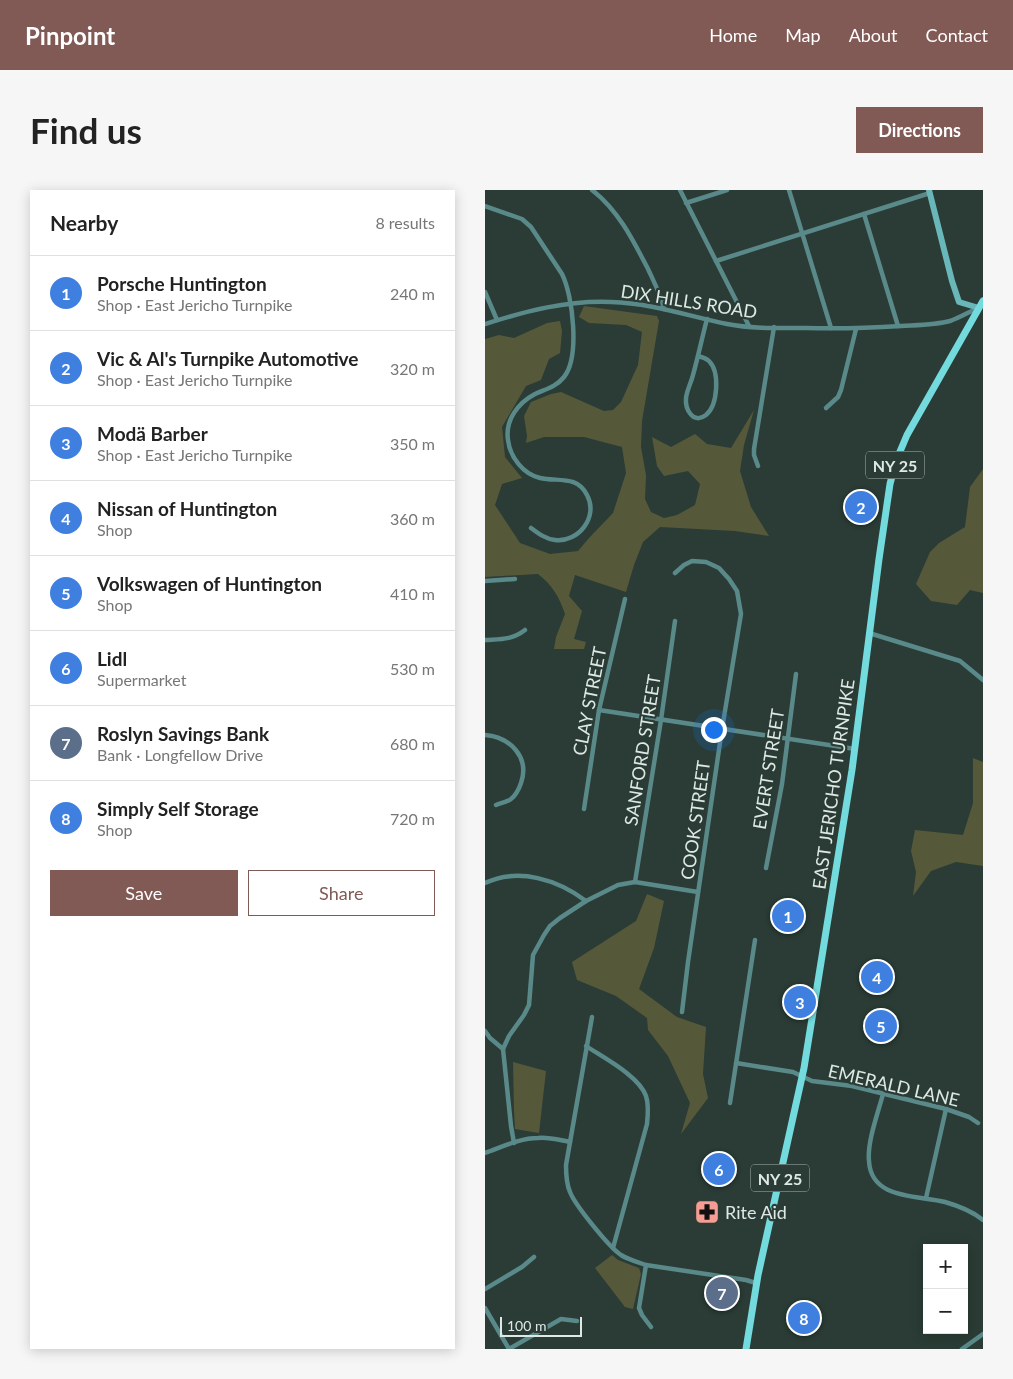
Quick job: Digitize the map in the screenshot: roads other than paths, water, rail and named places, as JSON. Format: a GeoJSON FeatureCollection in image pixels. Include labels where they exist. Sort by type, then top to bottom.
{"type":"FeatureCollection","features":[{"type":"Feature","properties":{"kind":"main road"},"geometry":{"type":"LineString","coordinates":[[930,192],[950,274],[959,302],[979,308]]}},
{"type":"Feature","properties":{"kind":"main road","name":"EAST JERICHO TURNPIKE"},"geometry":{"type":"LineString","coordinates":[[746,1349],[756,1283],[803,1076],[855,749],[890,484],[896,461],[911,427],[983,301]]}},
{"type":"Feature","properties":{"kind":"street"},"geometry":{"type":"LineString","coordinates":[[591,190],[601,198],[626,227],[656,286],[663,309]]}},
{"type":"Feature","properties":{"kind":"street"},"geometry":{"type":"LineString","coordinates":[[680,190],[749,326]]}},
{"type":"Feature","properties":{"kind":"street"},"geometry":{"type":"LineString","coordinates":[[687,203],[727,190]]}},
{"type":"Feature","properties":{"kind":"street"},"geometry":{"type":"LineString","coordinates":[[789,190],[831,328]]}},
{"type":"Feature","properties":{"kind":"street"},"geometry":{"type":"LineString","coordinates":[[716,261],[930,192]]}},
{"type":"Feature","properties":{"kind":"street"},"geometry":{"type":"LineString","coordinates":[[485,206],[522,219],[531,227],[566,281],[570,303],[573,343],[570,367],[564,377],[550,389],[535,394],[517,408],[512,416],[507,435],[512,455],[526,472],[539,478],[566,480],[577,483],[583,488],[590,501],[590,516],[579,534],[565,540],[554,540],[544,537],[531,528]]}},
{"type":"Feature","properties":{"kind":"street"},"geometry":{"type":"LineString","coordinates":[[864,214],[898,326]]}},
{"type":"Feature","properties":{"kind":"street"},"geometry":{"type":"LineString","coordinates":[[485,292],[497,320]]}},
{"type":"Feature","properties":{"kind":"street","name":"DIX HILLS ROAD"},"geometry":{"type":"LineString","coordinates":[[485,324],[570,303],[613,302],[663,309],[728,324],[749,326],[856,329],[917,325],[951,320],[979,308]]}},
{"type":"Feature","properties":{"kind":"street"},"geometry":{"type":"LineString","coordinates":[[698,356],[706,359],[712,365],[716,389],[707,414],[697,418],[691,416],[687,411],[686,398],[707,319]]}},
{"type":"Feature","properties":{"kind":"street"},"geometry":{"type":"LineString","coordinates":[[758,466],[754,449],[774,327]]}},
{"type":"Feature","properties":{"kind":"street"},"geometry":{"type":"LineString","coordinates":[[826,408],[838,398],[856,329]]}},
{"type":"Feature","properties":{"kind":"street","name":"COOK STREET"},"geometry":{"type":"LineString","coordinates":[[675,573],[684,564],[692,561],[706,562],[719,568],[737,591],[741,614],[722,729],[682,1012]]}},
{"type":"Feature","properties":{"kind":"street"},"geometry":{"type":"LineString","coordinates":[[485,581],[515,579]]}},
{"type":"Feature","properties":{"kind":"street","name":"CLAY STREET"},"geometry":{"type":"LineString","coordinates":[[584,809],[599,710],[625,599]]}},
{"type":"Feature","properties":{"kind":"street","name":"SANFORD STREET"},"geometry":{"type":"LineString","coordinates":[[635,882],[675,621]]}},
{"type":"Feature","properties":{"kind":"street"},"geometry":{"type":"LineString","coordinates":[[485,640],[508,639],[517,636],[525,630]]}},
{"type":"Feature","properties":{"kind":"street"},"geometry":{"type":"LineString","coordinates":[[869,633],[960,661],[983,680]]}},
{"type":"Feature","properties":{"kind":"street","name":"EVERT STREET"},"geometry":{"type":"LineString","coordinates":[[766,868],[782,784],[796,674]]}},
{"type":"Feature","properties":{"kind":"street"},"geometry":{"type":"LineString","coordinates":[[599,710],[855,749]]}},
{"type":"Feature","properties":{"kind":"street"},"geometry":{"type":"LineString","coordinates":[[485,734],[500,737],[509,743],[518,752],[523,764],[523,777],[519,789],[511,799],[496,805]]}},
{"type":"Feature","properties":{"kind":"street"},"geometry":{"type":"LineString","coordinates":[[485,883],[506,876],[523,876],[558,884],[586,901]]}},
{"type":"Feature","properties":{"kind":"street"},"geometry":{"type":"LineString","coordinates":[[515,1143],[511,1126],[503,1049],[529,1005],[533,956],[551,926],[586,901],[618,885],[635,882],[698,892]]}},
{"type":"Feature","properties":{"kind":"street"},"geometry":{"type":"LineString","coordinates":[[730,1103],[755,940]]}},
{"type":"Feature","properties":{"kind":"street"},"geometry":{"type":"LineString","coordinates":[[592,1017],[566,1165],[566,1176],[575,1202],[621,1255],[647,1265],[756,1283]]}},
{"type":"Feature","properties":{"kind":"street"},"geometry":{"type":"LineString","coordinates":[[485,1031],[503,1049]]}},
{"type":"Feature","properties":{"kind":"street"},"geometry":{"type":"LineString","coordinates":[[586,1046],[637,1082],[646,1095],[648,1107],[647,1124],[613,1248]]}},
{"type":"Feature","properties":{"kind":"street","name":"EMERALD LANE"},"geometry":{"type":"LineString","coordinates":[[736,1063],[793,1072],[812,1081],[852,1086],[945,1109],[969,1117],[978,1123]]}},
{"type":"Feature","properties":{"kind":"street"},"geometry":{"type":"LineString","coordinates":[[883,1094],[869,1150],[871,1172],[876,1181],[885,1189],[895,1193],[958,1206],[983,1219]]}},
{"type":"Feature","properties":{"kind":"street"},"geometry":{"type":"LineString","coordinates":[[926,1198],[945,1109]]}},
{"type":"Feature","properties":{"kind":"street"},"geometry":{"type":"LineString","coordinates":[[485,1153],[537,1138],[569,1142]]}},
{"type":"Feature","properties":{"kind":"street"},"geometry":{"type":"LineString","coordinates":[[485,1289],[522,1267],[534,1257]]}},
{"type":"Feature","properties":{"kind":"street"},"geometry":{"type":"LineString","coordinates":[[647,1265],[639,1308],[651,1327]]}},
{"type":"Feature","properties":{"kind":"street"},"geometry":{"type":"LineString","coordinates":[[485,1308],[509,1349],[561,1319],[577,1321]]}},
{"type":"Feature","properties":{"kind":"street"},"geometry":{"type":"LineString","coordinates":[[962,1349],[983,1334]]}},
{"type":"Feature","properties":{"kind":"place","name":"Vic & Al's Turnpike Automotive"},"geometry":{"type":"Point","coordinates":[861,507]}},
{"type":"Feature","properties":{"kind":"place","name":"Porsche Huntington"},"geometry":{"type":"Point","coordinates":[788,916]}},
{"type":"Feature","properties":{"kind":"place","name":"Nissan of Huntington"},"geometry":{"type":"Point","coordinates":[877,977]}},
{"type":"Feature","properties":{"kind":"place","name":"Modä Barber"},"geometry":{"type":"Point","coordinates":[800,1002]}},
{"type":"Feature","properties":{"kind":"place","name":"Volkswagen of Huntington"},"geometry":{"type":"Point","coordinates":[881,1026]}},
{"type":"Feature","properties":{"kind":"place","name":"Lidl"},"geometry":{"type":"Point","coordinates":[719,1169]}},
{"type":"Feature","properties":{"kind":"place","name":"Rite Aid"},"geometry":{"type":"Point","coordinates":[707,1212]}},
{"type":"Feature","properties":{"kind":"place","name":"Roslyn Savings Bank"},"geometry":{"type":"Point","coordinates":[722,1293]}},
{"type":"Feature","properties":{"kind":"place","name":"Simply Self Storage"},"geometry":{"type":"Point","coordinates":[804,1318]}}]}
